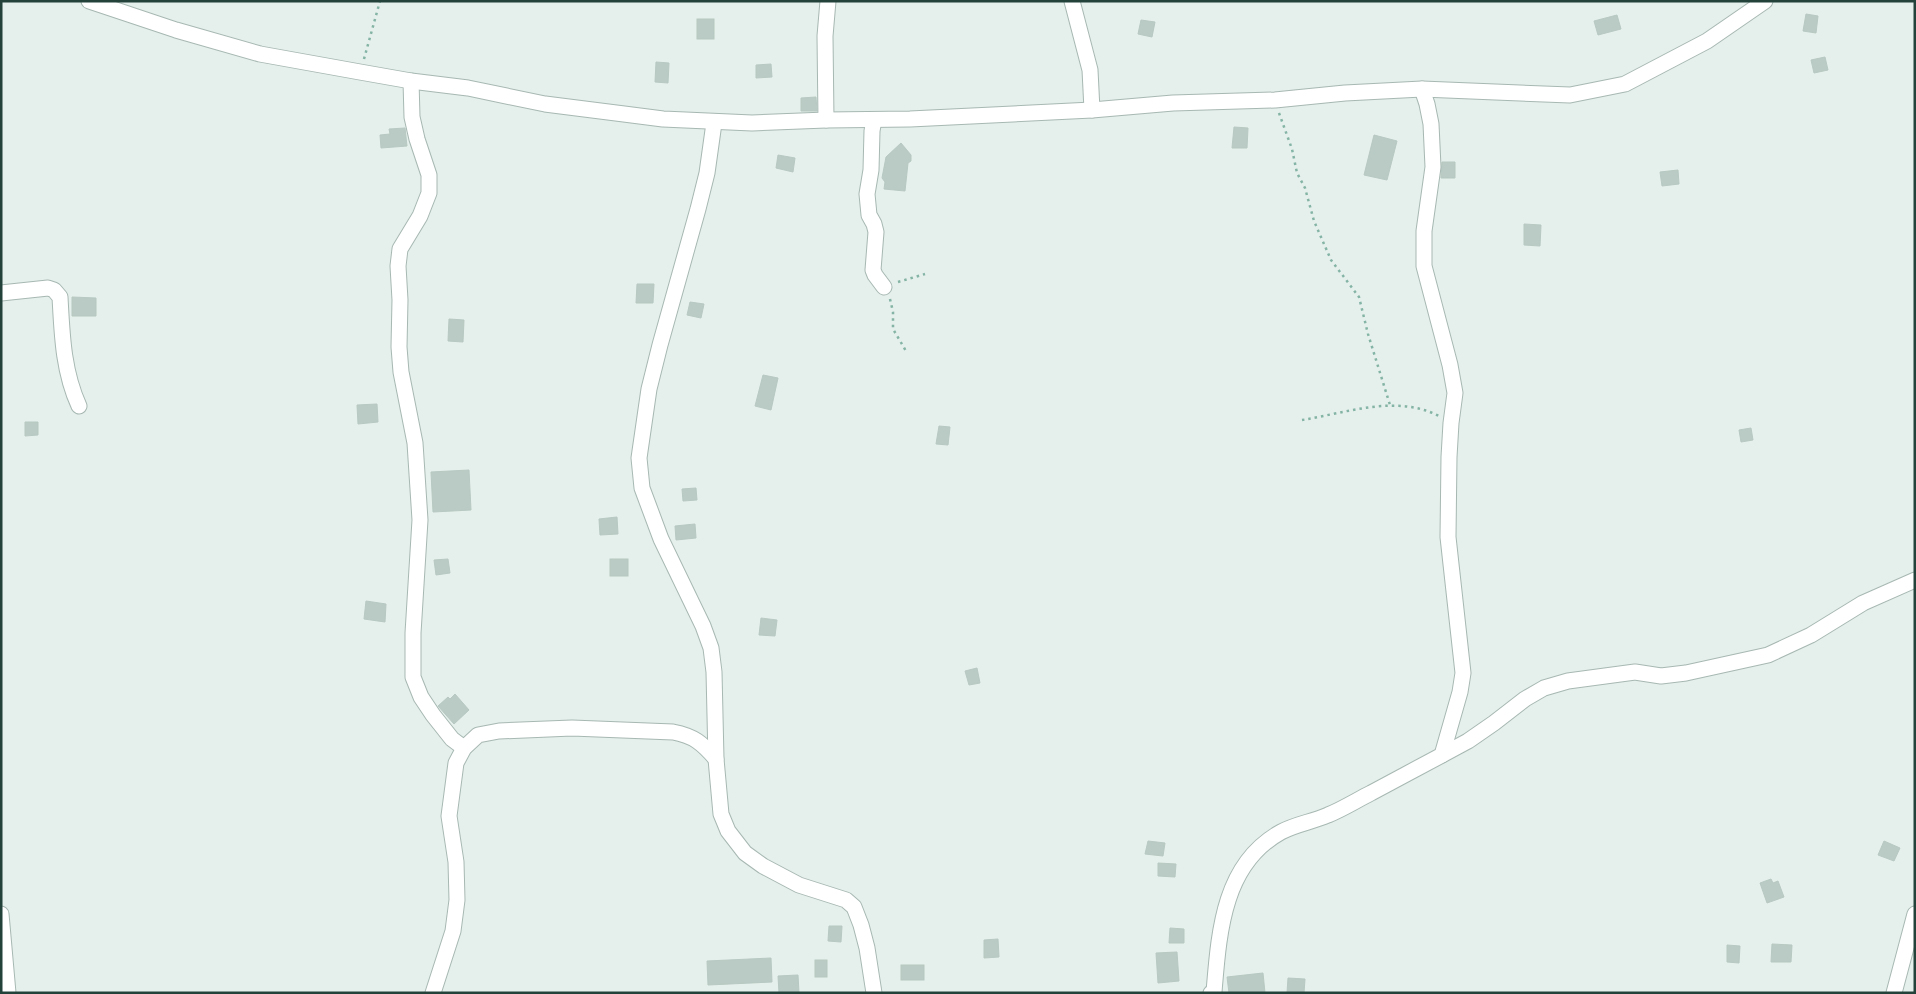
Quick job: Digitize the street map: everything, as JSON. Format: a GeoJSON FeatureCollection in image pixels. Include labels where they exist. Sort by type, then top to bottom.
{"type":"FeatureCollection","features":[{"type":"Feature","properties":{"kind":"street"},"geometry":{"type":"LineString","coordinates":[[89,1],[176,30],[260,54],[411,82],[468,88],[545,104],[663,120],[714,123],[874,120],[1092,110],[1173,103],[1275,100],[1345,93],[1422,89],[1570,95],[1625,84],[1707,41],[1750,7],[1765,1]]}},
{"type":"Feature","properties":{"kind":"street"},"geometry":{"type":"LineString","coordinates":[[826,120],[825,36],[828,1]]}},
{"type":"Feature","properties":{"kind":"street"},"geometry":{"type":"LineString","coordinates":[[1072,1],[1084,41],[1090,70],[1092,110]]}},
{"type":"Feature","properties":{"kind":"street"},"geometry":{"type":"LineString","coordinates":[[411,82],[412,117],[429,175],[429,193],[420,216],[400,249],[398,266],[400,300],[398,347],[415,443],[420,511],[413,633],[413,677],[421,697],[433,715],[452,739],[464,748]]}},
{"type":"Feature","properties":{"kind":"street"},"geometry":{"type":"LineString","coordinates":[[1422,89],[1431,124],[1433,167],[1424,231],[1424,266],[1450,365],[1455,393],[1451,423],[1448,537],[1463,673],[1460,692],[1442,755]]}},
{"type":"Feature","properties":{"kind":"street"},"geometry":{"type":"LineString","coordinates":[[874,120],[871,170],[867,194],[869,216],[876,232],[873,270],[875,276],[884,287]]}},
{"type":"Feature","properties":{"kind":"street"},"geometry":{"type":"LineString","coordinates":[[714,123],[707,173],[649,389],[639,458],[642,488],[660,539],[703,626],[711,648],[716,710],[716,759],[721,814],[728,831],[745,853],[763,866],[799,885],[846,900],[854,907],[863,933],[874,993]]}},
{"type":"Feature","properties":{"kind":"street"},"geometry":{"type":"LineString","coordinates":[[1,293],[48,288],[54,290],[60,297],[65,363],[71,389],[79,406]]}},
{"type":"Feature","properties":{"kind":"street"},"geometry":{"type":"LineString","coordinates":[[1213,992],[1226,904],[1235,880],[1248,859],[1279,833],[1294,826],[1327,816],[1442,755],[1494,723],[1525,699],[1544,688],[1568,681],[1635,672],[1661,676],[1686,673],[1768,655],[1811,635],[1862,603],[1915,580]]}},
{"type":"Feature","properties":{"kind":"street"},"geometry":{"type":"LineString","coordinates":[[433,993],[453,931],[457,900],[456,862],[449,816],[456,763],[464,748],[478,735],[499,731],[572,728],[653,731],[688,735],[707,749],[716,759]]}},
{"type":"Feature","properties":{"kind":"street"},"geometry":{"type":"LineString","coordinates":[[1,914],[8,993]]}},
{"type":"Feature","properties":{"kind":"street"},"geometry":{"type":"LineString","coordinates":[[1894,993],[1915,914]]}},
{"type":"Feature","properties":{"kind":"path"},"geometry":{"type":"LineString","coordinates":[[360,72],[380,1]]}},
{"type":"Feature","properties":{"kind":"path"},"geometry":{"type":"LineString","coordinates":[[1275,100],[1292,149],[1297,173],[1305,188],[1314,221],[1331,260],[1359,297],[1368,334],[1390,405]]}},
{"type":"Feature","properties":{"kind":"path"},"geometry":{"type":"LineString","coordinates":[[906,351],[893,329],[892,305],[884,287],[925,274]]}},
{"type":"Feature","properties":{"kind":"path"},"geometry":{"type":"LineString","coordinates":[[1302,420],[1380,405],[1390,405],[1432,413],[1451,423]]}},
{"type":"Feature","properties":{"kind":"building"},"geometry":{"type":"Polygon","coordinates":[[[1806,14],[1818,16],[1816,33],[1803,31],[1806,14]]]}},
{"type":"Feature","properties":{"kind":"building"},"geometry":{"type":"Polygon","coordinates":[[[1617,15],[1621,29],[1598,35],[1594,21],[1617,15]]]}},
{"type":"Feature","properties":{"kind":"building"},"geometry":{"type":"Polygon","coordinates":[[[697,19],[714,19],[714,39],[697,39],[697,19]]]}},
{"type":"Feature","properties":{"kind":"building"},"geometry":{"type":"Polygon","coordinates":[[[1141,20],[1155,22],[1152,37],[1138,34],[1141,20]]]}},
{"type":"Feature","properties":{"kind":"building"},"geometry":{"type":"Polygon","coordinates":[[[1825,57],[1828,70],[1814,73],[1811,60],[1825,57]]]}},
{"type":"Feature","properties":{"kind":"building"},"geometry":{"type":"Polygon","coordinates":[[[656,62],[669,63],[668,83],[655,82],[656,62]]]}},
{"type":"Feature","properties":{"kind":"building"},"geometry":{"type":"Polygon","coordinates":[[[771,64],[772,77],[756,78],[756,65],[771,64]]]}},
{"type":"Feature","properties":{"kind":"building"},"geometry":{"type":"Polygon","coordinates":[[[816,97],[817,111],[801,111],[801,98],[816,97]]]}},
{"type":"Feature","properties":{"kind":"building"},"geometry":{"type":"Polygon","coordinates":[[[1234,127],[1248,128],[1247,148],[1232,148],[1234,127]]]}},
{"type":"Feature","properties":{"kind":"building"},"geometry":{"type":"Polygon","coordinates":[[[405,128],[407,146],[381,148],[380,135],[390,134],[389,129],[405,128]]]}},
{"type":"Feature","properties":{"kind":"building"},"geometry":{"type":"Polygon","coordinates":[[[1374,135],[1397,141],[1387,180],[1364,175],[1374,135]]]}},
{"type":"Feature","properties":{"kind":"building"},"geometry":{"type":"Polygon","coordinates":[[[901,143],[911,155],[911,161],[908,163],[905,191],[884,189],[885,182],[882,178],[886,157],[901,143]]]}},
{"type":"Feature","properties":{"kind":"building"},"geometry":{"type":"Polygon","coordinates":[[[778,155],[795,158],[793,172],[776,168],[778,155]]]}},
{"type":"Feature","properties":{"kind":"building"},"geometry":{"type":"Polygon","coordinates":[[[1442,162],[1455,162],[1455,178],[1441,178],[1442,162]]]}},
{"type":"Feature","properties":{"kind":"building"},"geometry":{"type":"Polygon","coordinates":[[[1678,170],[1679,184],[1662,186],[1660,172],[1678,170]]]}},
{"type":"Feature","properties":{"kind":"building"},"geometry":{"type":"Polygon","coordinates":[[[1524,224],[1541,225],[1540,246],[1524,245],[1524,224]]]}},
{"type":"Feature","properties":{"kind":"building"},"geometry":{"type":"Polygon","coordinates":[[[637,284],[654,284],[653,303],[636,303],[637,284]]]}},
{"type":"Feature","properties":{"kind":"building"},"geometry":{"type":"Polygon","coordinates":[[[72,297],[96,298],[96,316],[72,316],[72,297]]]}},
{"type":"Feature","properties":{"kind":"building"},"geometry":{"type":"Polygon","coordinates":[[[690,302],[704,304],[701,318],[687,315],[690,302]]]}},
{"type":"Feature","properties":{"kind":"building"},"geometry":{"type":"Polygon","coordinates":[[[449,319],[464,320],[463,342],[448,341],[449,319]]]}},
{"type":"Feature","properties":{"kind":"building"},"geometry":{"type":"Polygon","coordinates":[[[763,375],[778,378],[771,410],[755,406],[763,375]]]}},
{"type":"Feature","properties":{"kind":"building"},"geometry":{"type":"Polygon","coordinates":[[[377,404],[378,422],[358,424],[357,405],[377,404]]]}},
{"type":"Feature","properties":{"kind":"building"},"geometry":{"type":"Polygon","coordinates":[[[25,422],[38,422],[38,435],[25,436],[25,422]]]}},
{"type":"Feature","properties":{"kind":"building"},"geometry":{"type":"Polygon","coordinates":[[[939,426],[950,427],[948,445],[936,444],[939,426]]]}},
{"type":"Feature","properties":{"kind":"building"},"geometry":{"type":"Polygon","coordinates":[[[1751,428],[1753,440],[1741,442],[1739,430],[1751,428]]]}},
{"type":"Feature","properties":{"kind":"building"},"geometry":{"type":"Polygon","coordinates":[[[469,470],[471,510],[433,512],[431,472],[469,470]]]}},
{"type":"Feature","properties":{"kind":"building"},"geometry":{"type":"Polygon","coordinates":[[[696,488],[697,500],[683,501],[682,489],[696,488]]]}},
{"type":"Feature","properties":{"kind":"building"},"geometry":{"type":"Polygon","coordinates":[[[617,517],[618,534],[600,535],[599,519],[617,517]]]}},
{"type":"Feature","properties":{"kind":"building"},"geometry":{"type":"Polygon","coordinates":[[[695,524],[696,538],[676,540],[675,526],[695,524]]]}},
{"type":"Feature","properties":{"kind":"building"},"geometry":{"type":"Polygon","coordinates":[[[448,559],[450,573],[436,575],[434,560],[448,559]]]}},
{"type":"Feature","properties":{"kind":"building"},"geometry":{"type":"Polygon","coordinates":[[[610,559],[628,559],[628,576],[610,576],[610,559]]]}},
{"type":"Feature","properties":{"kind":"building"},"geometry":{"type":"Polygon","coordinates":[[[366,601],[386,604],[385,622],[364,619],[366,601]]]}},
{"type":"Feature","properties":{"kind":"building"},"geometry":{"type":"Polygon","coordinates":[[[761,618],[777,620],[775,636],[759,635],[761,618]]]}},
{"type":"Feature","properties":{"kind":"building"},"geometry":{"type":"Polygon","coordinates":[[[977,668],[980,683],[969,685],[965,671],[977,668]]]}},
{"type":"Feature","properties":{"kind":"building"},"geometry":{"type":"Polygon","coordinates":[[[455,694],[469,710],[454,724],[438,706],[448,697],[450,699],[455,694]]]}},
{"type":"Feature","properties":{"kind":"building"},"geometry":{"type":"Polygon","coordinates":[[[1148,841],[1165,843],[1163,856],[1145,854],[1148,841]]]}},
{"type":"Feature","properties":{"kind":"building"},"geometry":{"type":"Polygon","coordinates":[[[1884,841],[1900,848],[1894,861],[1878,855],[1884,841]]]}},
{"type":"Feature","properties":{"kind":"building"},"geometry":{"type":"Polygon","coordinates":[[[1158,863],[1176,864],[1175,877],[1158,876],[1158,863]]]}},
{"type":"Feature","properties":{"kind":"building"},"geometry":{"type":"Polygon","coordinates":[[[1771,879],[1773,883],[1778,881],[1784,897],[1767,903],[1760,883],[1771,879]]]}},
{"type":"Feature","properties":{"kind":"building"},"geometry":{"type":"Polygon","coordinates":[[[829,926],[842,926],[841,942],[828,941],[829,926]]]}},
{"type":"Feature","properties":{"kind":"building"},"geometry":{"type":"Polygon","coordinates":[[[1170,928],[1184,929],[1184,943],[1169,943],[1170,928]]]}},
{"type":"Feature","properties":{"kind":"building"},"geometry":{"type":"Polygon","coordinates":[[[998,939],[999,957],[984,958],[984,940],[998,939]]]}},
{"type":"Feature","properties":{"kind":"building"},"geometry":{"type":"Polygon","coordinates":[[[1772,944],[1792,945],[1791,962],[1771,962],[1772,944]]]}},
{"type":"Feature","properties":{"kind":"building"},"geometry":{"type":"Polygon","coordinates":[[[1727,945],[1740,946],[1739,963],[1727,962],[1727,945]]]}},
{"type":"Feature","properties":{"kind":"building"},"geometry":{"type":"Polygon","coordinates":[[[1177,952],[1179,981],[1158,983],[1156,953],[1177,952]]]}},
{"type":"Feature","properties":{"kind":"building"},"geometry":{"type":"Polygon","coordinates":[[[771,958],[772,982],[708,985],[707,961],[771,958]]]}},
{"type":"Feature","properties":{"kind":"building"},"geometry":{"type":"Polygon","coordinates":[[[815,960],[827,960],[827,977],[815,977],[815,960]]]}},
{"type":"Feature","properties":{"kind":"building"},"geometry":{"type":"Polygon","coordinates":[[[901,965],[924,965],[924,980],[901,980],[901,965]]]}},
{"type":"Feature","properties":{"kind":"building"},"geometry":{"type":"Polygon","coordinates":[[[1263,973],[1265,993],[1229,993],[1227,977],[1263,973]]]}},
{"type":"Feature","properties":{"kind":"building"},"geometry":{"type":"Polygon","coordinates":[[[798,975],[799,993],[779,993],[778,976],[798,975]]]}},
{"type":"Feature","properties":{"kind":"building"},"geometry":{"type":"Polygon","coordinates":[[[1288,978],[1305,979],[1304,993],[1287,993],[1288,978]]]}}]}
